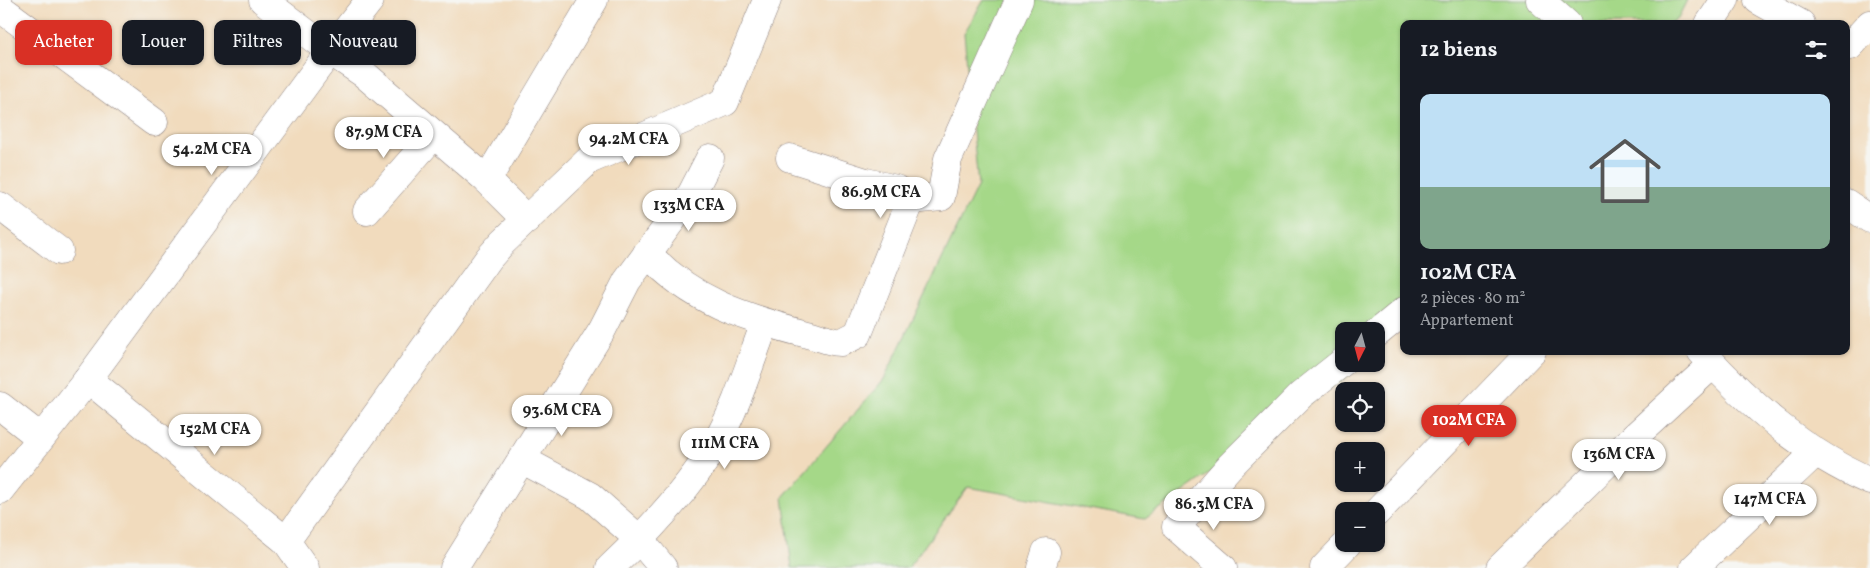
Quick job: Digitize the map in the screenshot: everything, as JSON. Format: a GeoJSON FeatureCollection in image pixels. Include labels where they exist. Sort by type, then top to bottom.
{"type":"FeatureCollection","features":[{"type":"Feature","properties":{"kind":"street"},"geometry":{"type":"LineString","coordinates":[[264,0],[311,36]]}},
{"type":"Feature","properties":{"kind":"street"},"geometry":{"type":"LineString","coordinates":[[354,20],[370,0]]}},
{"type":"Feature","properties":{"kind":"street"},"geometry":{"type":"LineString","coordinates":[[487,180],[594,0]]}},
{"type":"Feature","properties":{"kind":"street"},"geometry":{"type":"LineString","coordinates":[[286,541],[489,258],[503,242],[590,160],[725,102],[767,0]]}},
{"type":"Feature","properties":{"kind":"street"},"geometry":{"type":"LineString","coordinates":[[790,158],[866,182],[896,189],[911,200],[941,197],[948,159],[1019,0]]}},
{"type":"Feature","properties":{"kind":"street"},"geometry":{"type":"LineString","coordinates":[[1540,0],[1562,20]]}},
{"type":"Feature","properties":{"kind":"street"},"geometry":{"type":"LineString","coordinates":[[1712,20],[1725,0]]}},
{"type":"Feature","properties":{"kind":"street"},"geometry":{"type":"LineString","coordinates":[[1758,0],[1794,20]]}},
{"type":"Feature","properties":{"kind":"street"},"geometry":{"type":"LineString","coordinates":[[5,10],[154,122]]}},
{"type":"Feature","properties":{"kind":"street"},"geometry":{"type":"LineString","coordinates":[[1855,50],[1870,24]]}},
{"type":"Feature","properties":{"kind":"street"},"geometry":{"type":"LineString","coordinates":[[0,490],[88,379],[320,65]]}},
{"type":"Feature","properties":{"kind":"street"},"geometry":{"type":"LineString","coordinates":[[351,65],[364,74],[433,136],[487,180],[527,220]]}},
{"type":"Feature","properties":{"kind":"street"},"geometry":{"type":"LineString","coordinates":[[367,211],[433,136]]}},
{"type":"Feature","properties":{"kind":"street"},"geometry":{"type":"LineString","coordinates":[[454,568],[523,460],[602,330],[627,281],[692,192],[710,158]]}},
{"type":"Feature","properties":{"kind":"street"},"geometry":{"type":"LineString","coordinates":[[647,253],[662,270],[714,304],[765,323],[841,342],[858,334],[911,200]]}},
{"type":"Feature","properties":{"kind":"street"},"geometry":{"type":"LineString","coordinates":[[0,206],[59,251]]}},
{"type":"Feature","properties":{"kind":"street"},"geometry":{"type":"LineString","coordinates":[[1850,206],[1870,219]]}},
{"type":"Feature","properties":{"kind":"street"},"geometry":{"type":"LineString","coordinates":[[1385,327],[1400,314]]}},
{"type":"Feature","properties":{"kind":"street"},"geometry":{"type":"LineString","coordinates":[[610,568],[640,540],[700,468],[717,442],[765,323]]}},
{"type":"Feature","properties":{"kind":"street"},"geometry":{"type":"LineString","coordinates":[[1385,504],[1528,355]]}},
{"type":"Feature","properties":{"kind":"street"},"geometry":{"type":"LineString","coordinates":[[1500,568],[1631,440],[1706,358],[1755,407],[1815,452],[1870,481]]}},
{"type":"Feature","properties":{"kind":"street"},"geometry":{"type":"LineString","coordinates":[[1223,568],[1176,527],[1230,466],[1295,402],[1335,369]]}},
{"type":"Feature","properties":{"kind":"street"},"geometry":{"type":"LineString","coordinates":[[88,379],[286,541],[305,568]]}},
{"type":"Feature","properties":{"kind":"street"},"geometry":{"type":"LineString","coordinates":[[0,406],[41,438]]}},
{"type":"Feature","properties":{"kind":"street"},"geometry":{"type":"LineString","coordinates":[[1694,568],[1815,452]]}},
{"type":"Feature","properties":{"kind":"street"},"geometry":{"type":"LineString","coordinates":[[523,460],[590,496],[640,540],[663,568]]}},
{"type":"Feature","properties":{"kind":"street"},"geometry":{"type":"LineString","coordinates":[[1324,568],[1339,552]]}},
{"type":"Feature","properties":{"kind":"green space"},"geometry":{"type":"Polygon","coordinates":[[[984,0],[1687,0],[1678,18],[1675,20],[1400,20],[1400,316],[1385,340],[1385,322],[1335,322],[1335,372],[1354,372],[1339,382],[1335,382],[1335,385],[1145,519],[968,487],[908,568],[792,568],[783,497],[884,379],[978,185],[964,33],[984,0]]]}}]}
